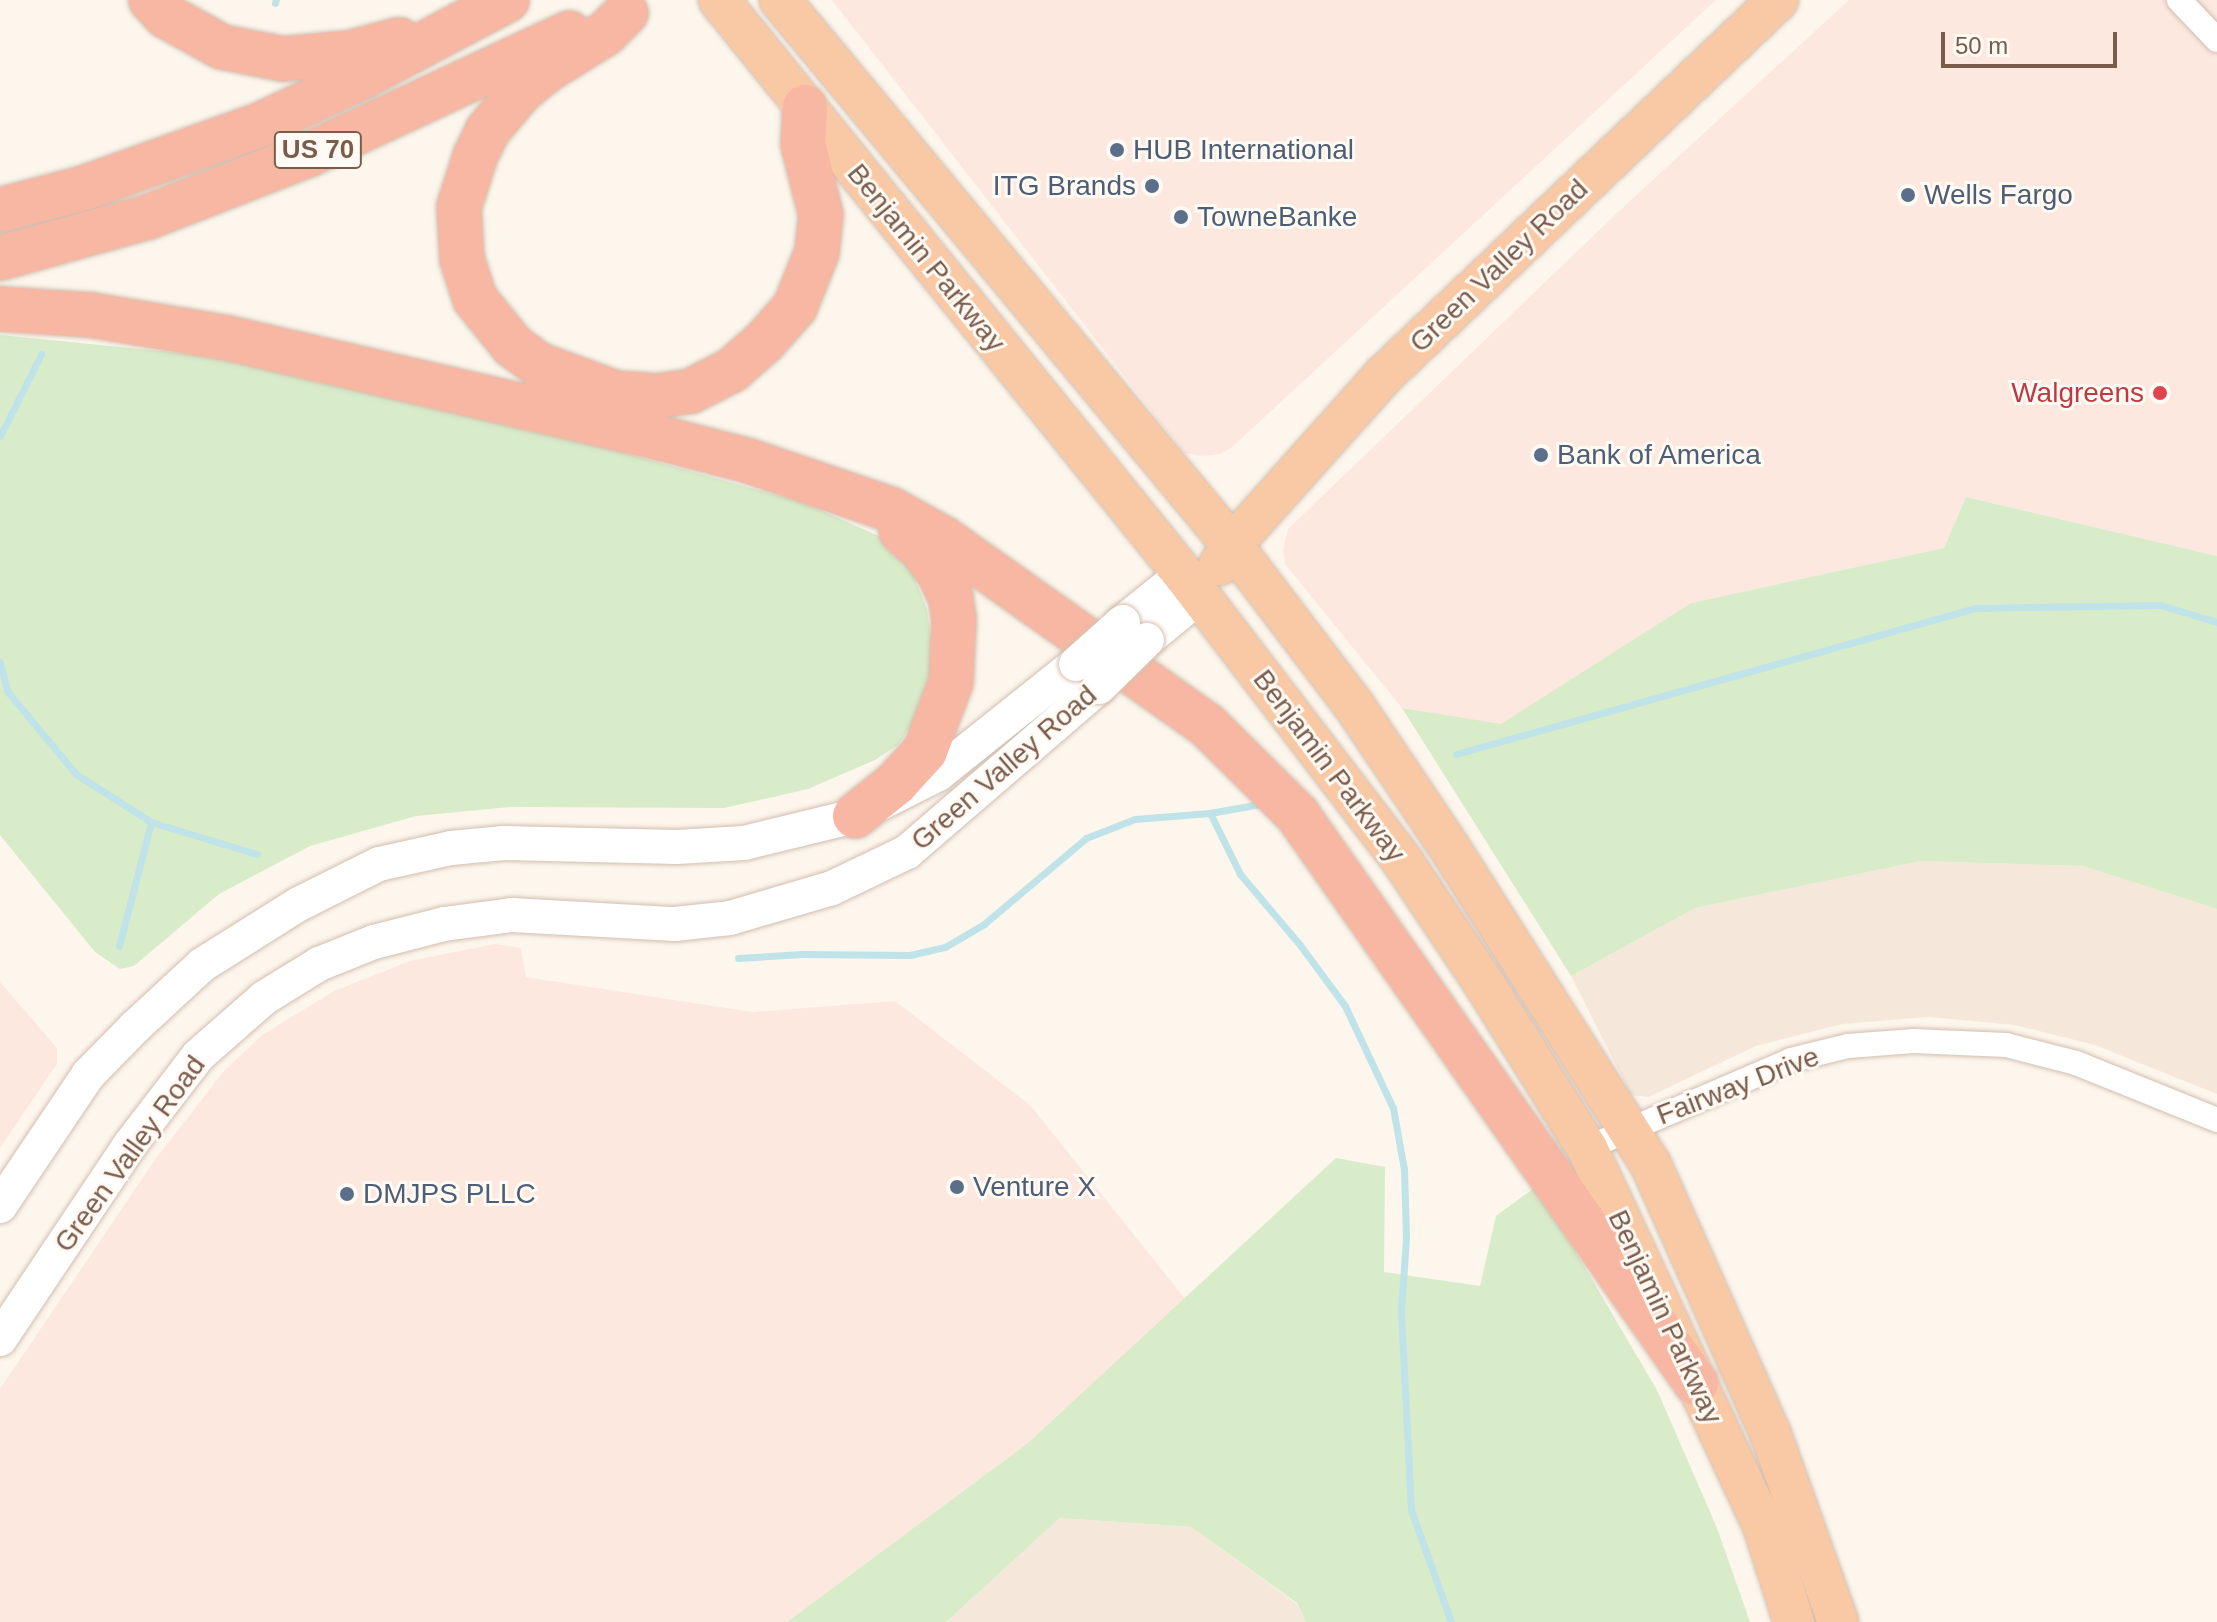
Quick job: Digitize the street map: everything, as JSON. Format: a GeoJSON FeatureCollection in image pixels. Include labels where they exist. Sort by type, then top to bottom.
{"type":"FeatureCollection","features":[{"type":"Feature","properties":{"kind":"highway"},"geometry":{"type":"LineString","coordinates":[[151,0],[166,16],[222,47],[283,59],[349,53],[455,25]]}},
{"type":"Feature","properties":{"kind":"highway","name":"US 70"},"geometry":{"type":"LineString","coordinates":[[0,210],[84,188],[260,125],[364,76],[507,0]]}},
{"type":"Feature","properties":{"kind":"highway","name":"Green Valley Road"},"geometry":{"type":"LineString","coordinates":[[1192,585],[1232,545],[1383,376],[1778,0]]}},
{"type":"Feature","properties":{"kind":"highway","name":"Benjamin Parkway"},"geometry":{"type":"LineString","coordinates":[[782,3],[1232,545],[1364,719],[1650,1163],[1770,1432],[1838,1622]]}},
{"type":"Feature","properties":{"kind":"highway"},"geometry":{"type":"LineString","coordinates":[[640,7],[520,92],[488,130],[475,157],[459,207],[462,259],[475,299],[513,346],[539,365],[615,393],[657,396],[691,391],[705,384],[732,370],[764,342],[795,307],[817,252],[821,215],[803,144],[805,107]]}},
{"type":"Feature","properties":{"kind":"highway","name":"US 70"},"geometry":{"type":"LineString","coordinates":[[0,258],[148,217],[310,154],[545,42],[640,7]]}},
{"type":"Feature","properties":{"kind":"highway","name":"Benjamin Parkway"},"geometry":{"type":"LineString","coordinates":[[731,14],[1192,585],[1403,862],[1587,1148],[1764,1528],[1794,1622]]}},
{"type":"Feature","properties":{"kind":"highway"},"geometry":{"type":"LineString","coordinates":[[0,309],[91,315],[227,338],[664,439],[749,461],[820,484],[892,510],[944,539],[1207,725],[1297,814],[1696,1383]]}},
{"type":"Feature","properties":{"kind":"highway"},"geometry":{"type":"LineString","coordinates":[[820,484],[891,521],[922,550],[939,573],[951,598],[954,620],[951,682],[925,751],[896,783],[855,816]]}},
{"type":"Feature","properties":{"kind":"main road","name":"Green Valley Road"},"geometry":{"type":"LineString","coordinates":[[0,1339],[129,1146],[189,1067],[264,998],[319,964],[374,942],[444,924],[512,915],[675,924],[730,918],[832,888],[907,852],[1088,675],[1135,631],[1192,585]]}},
{"type":"Feature","properties":{"kind":"main road","name":"Green Valley Road"},"geometry":{"type":"LineString","coordinates":[[0,1206],[88,1075],[157,1004],[202,965],[299,904],[379,864],[451,848],[504,843],[677,847],[744,843],[855,816],[938,774],[1088,675]]}},
{"type":"Feature","properties":{"kind":"street"},"geometry":{"type":"LineString","coordinates":[[2179,0],[2217,40]]}},
{"type":"Feature","properties":{"kind":"street","name":"Fairway Drive"},"geometry":{"type":"LineString","coordinates":[[1587,1148],[1791,1060],[1848,1046],[1914,1041],[2020,1048],[2076,1063],[2217,1120]]}},
{"type":"Feature","properties":{"kind":"shaded area"},"geometry":{"type":"Polygon","coordinates":[[[832,0],[1716,0],[1231,448],[1220,454],[1203,456],[1184,453],[832,0]]]}},
{"type":"Feature","properties":{"kind":"shaded area"},"geometry":{"type":"Polygon","coordinates":[[[1849,0],[2217,0],[2217,556],[1966,497],[1944,548],[1691,603],[1501,725],[1402,708],[1285,564],[1283,550],[1288,529],[1617,213],[1849,0]]]}},
{"type":"Feature","properties":{"kind":"shaded area"},"geometry":{"type":"Polygon","coordinates":[[[1921,861],[2083,866],[2217,909],[2217,1094],[2095,1045],[2015,1025],[1928,1017],[1842,1024],[1756,1046],[1648,1097],[1631,1095],[1571,976],[1695,908],[1921,861]]]}},
{"type":"Feature","properties":{"kind":"shaded area"},"geometry":{"type":"Polygon","coordinates":[[[495,944],[521,948],[526,977],[752,1012],[895,1001],[1030,1105],[1186,1300],[1028,1443],[787,1622],[0,1622],[0,1389],[154,1161],[224,1071],[262,1035],[334,991],[410,961],[495,944]]]}},
{"type":"Feature","properties":{"kind":"shaded area"},"geometry":{"type":"Polygon","coordinates":[[[0,982],[57,1048],[57,1064],[0,1148],[0,982]]]}},
{"type":"Feature","properties":{"kind":"shaded area"},"geometry":{"type":"Polygon","coordinates":[[[1060,1518],[1191,1527],[1297,1604],[1306,1622],[946,1622],[1060,1518]]]}},
{"type":"Feature","properties":{"kind":"green space"},"geometry":{"type":"Polygon","coordinates":[[[0,335],[231,358],[508,421],[802,502],[881,537],[909,565],[927,609],[934,660],[919,714],[898,745],[875,760],[808,789],[724,808],[510,807],[416,816],[310,846],[219,894],[134,966],[120,969],[95,952],[0,835],[0,335]]]}},
{"type":"Feature","properties":{"kind":"green space"},"geometry":{"type":"Polygon","coordinates":[[[1966,497],[2217,556],[2217,909],[2083,866],[1921,861],[1695,908],[1571,976],[1402,708],[1501,724],[1691,603],[1944,548],[1966,497]]]}},
{"type":"Feature","properties":{"kind":"green space"},"geometry":{"type":"Polygon","coordinates":[[[1336,1158],[1385,1167],[1384,1272],[1480,1286],[1496,1216],[1537,1186],[1657,1390],[1717,1528],[1750,1622],[1306,1622],[1297,1603],[1191,1527],[1060,1518],[946,1622],[787,1622],[1028,1443],[1336,1158]]]}},
{"type":"Feature","properties":{"kind":"waterway"},"geometry":{"type":"LineString","coordinates":[[0,436],[41,354]]}},
{"type":"Feature","properties":{"kind":"waterway"},"geometry":{"type":"LineString","coordinates":[[1456,754],[1975,608],[2160,605],[2217,622]]}},
{"type":"Feature","properties":{"kind":"waterway"},"geometry":{"type":"LineString","coordinates":[[0,662],[7,691],[76,774],[151,822],[257,854]]}},
{"type":"Feature","properties":{"kind":"waterway"},"geometry":{"type":"LineString","coordinates":[[738,958],[802,954],[910,955],[945,947],[984,924],[1086,838],[1135,819],[1210,813],[1260,804]]}},
{"type":"Feature","properties":{"kind":"waterway"},"geometry":{"type":"LineString","coordinates":[[1210,813],[1240,874],[1300,945],[1345,1006],[1393,1108],[1404,1169],[1406,1238],[1401,1312],[1411,1510],[1451,1622]]}},
{"type":"Feature","properties":{"kind":"waterway"},"geometry":{"type":"LineString","coordinates":[[119,946],[151,822]]}},
{"type":"Feature","properties":{"kind":"place","name":"HUB International"},"geometry":{"type":"Point","coordinates":[1117,150]}},
{"type":"Feature","properties":{"kind":"place","name":"ITG Brands"},"geometry":{"type":"Point","coordinates":[1152,186]}},
{"type":"Feature","properties":{"kind":"place","name":"Wells Fargo"},"geometry":{"type":"Point","coordinates":[1908,195]}},
{"type":"Feature","properties":{"kind":"place","name":"TowneBanke"},"geometry":{"type":"Point","coordinates":[1181,217]}},
{"type":"Feature","properties":{"kind":"place","name":"Walgreens"},"geometry":{"type":"Point","coordinates":[2160,393]}},
{"type":"Feature","properties":{"kind":"place","name":"Bank of America"},"geometry":{"type":"Point","coordinates":[1541,455]}},
{"type":"Feature","properties":{"kind":"place","name":"Venture X"},"geometry":{"type":"Point","coordinates":[957,1187]}},
{"type":"Feature","properties":{"kind":"place","name":"DMJPS PLLC"},"geometry":{"type":"Point","coordinates":[347,1194]}}]}
